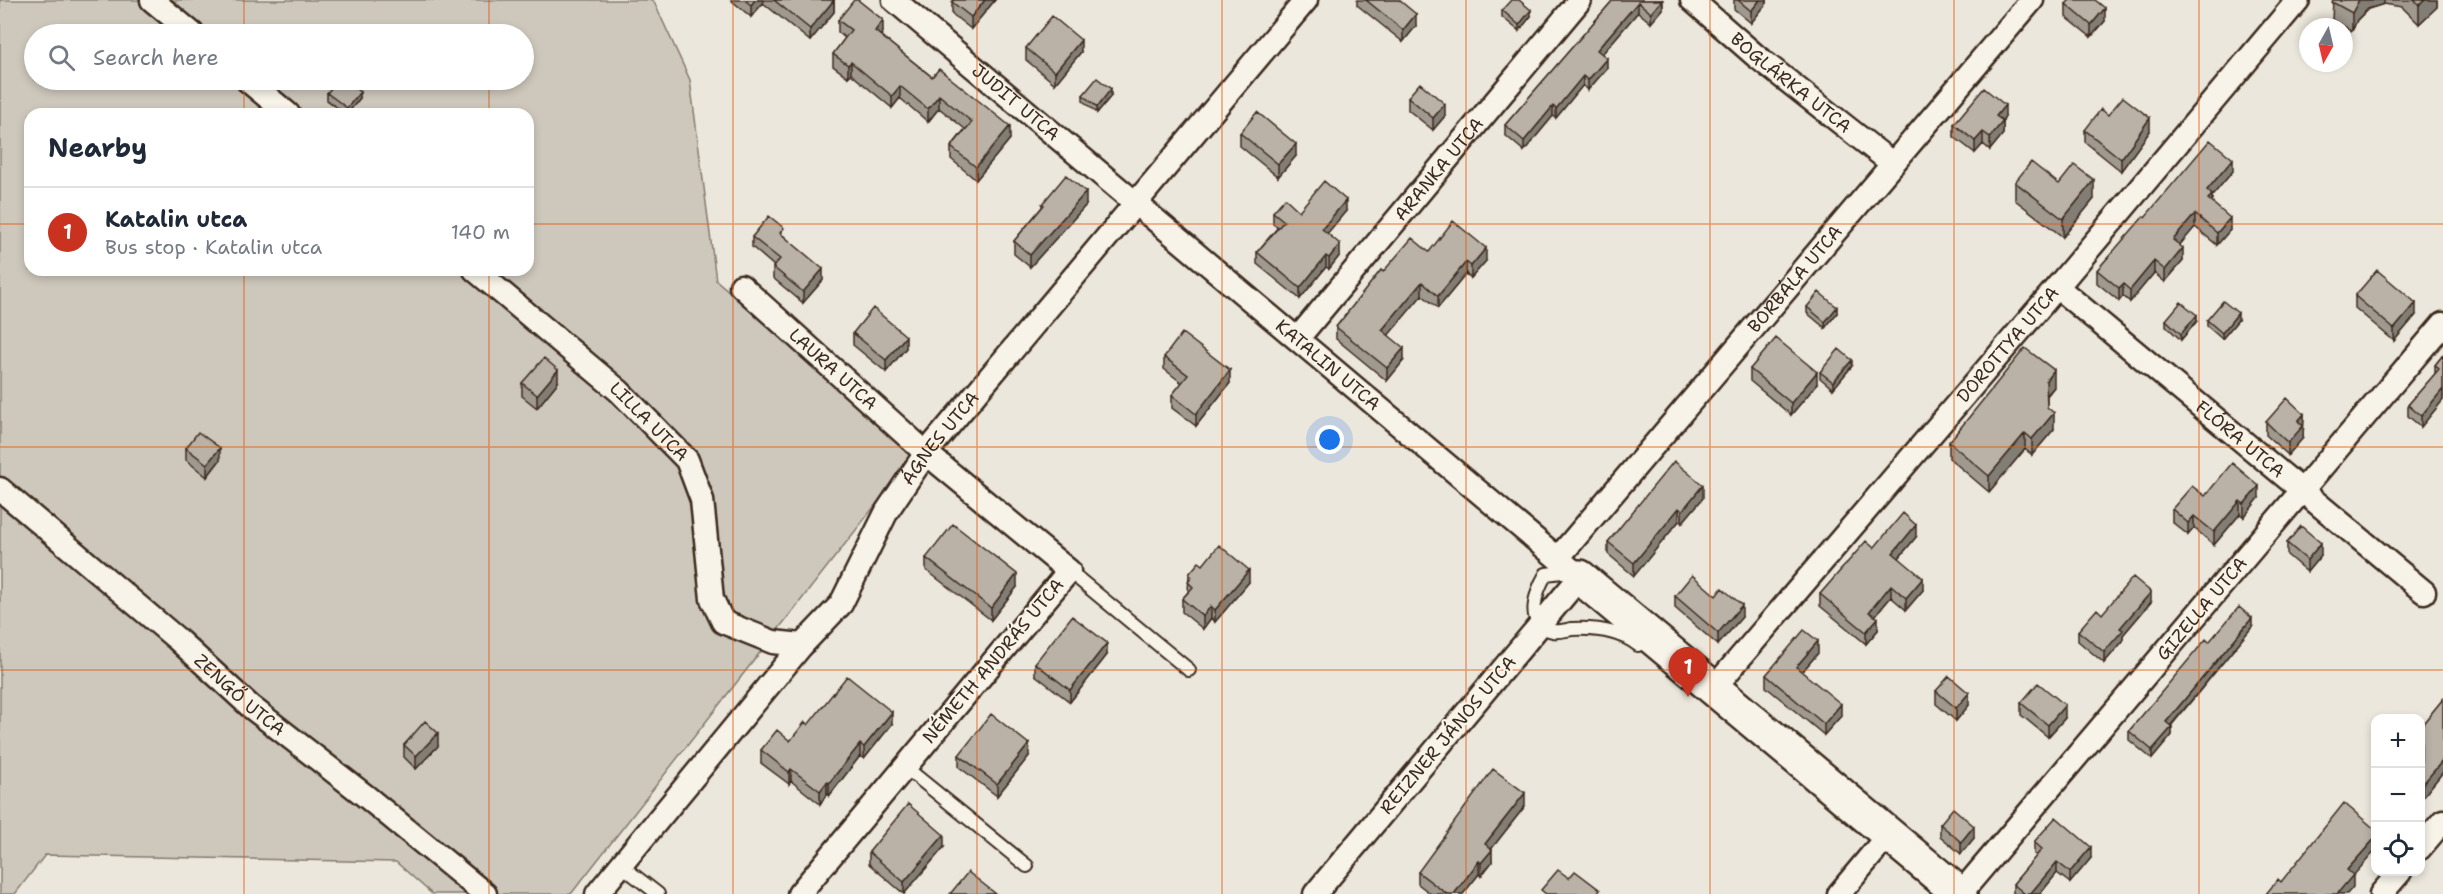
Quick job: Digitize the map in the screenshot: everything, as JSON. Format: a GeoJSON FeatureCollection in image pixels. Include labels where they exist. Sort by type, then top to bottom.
{"type":"FeatureCollection","features":[{"type":"Feature","properties":{"kind":"street"},"geometry":{"type":"LineString","coordinates":[[152,0],[181,24]]}},
{"type":"Feature","properties":{"kind":"street","name":"JUDIT UTCA"},"geometry":{"type":"LineString","coordinates":[[894,0],[1138,203]]}},
{"type":"Feature","properties":{"kind":"street","name":"ÁGNES UTCA"},"geometry":{"type":"LineString","coordinates":[[597,894],[802,645],[841,604],[888,511],[926,453],[1306,0]]}},
{"type":"Feature","properties":{"kind":"street","name":"ARANKA UTCA"},"geometry":{"type":"LineString","coordinates":[[1298,338],[1580,0]]}},
{"type":"Feature","properties":{"kind":"street","name":"BOGLÁRKA UTCA"},"geometry":{"type":"LineString","coordinates":[[1692,0],[1756,56],[1893,164]]}},
{"type":"Feature","properties":{"kind":"street","name":"BORBÁLA UTCA"},"geometry":{"type":"LineString","coordinates":[[1569,567],[1893,164],[2032,0]]}},
{"type":"Feature","properties":{"kind":"street","name":"DOROTTYA UTCA"},"geometry":{"type":"LineString","coordinates":[[1705,690],[2057,287],[2298,0]]}},
{"type":"Feature","properties":{"kind":"street"},"geometry":{"type":"LineString","coordinates":[[259,90],[281,108]]}},
{"type":"Feature","properties":{"kind":"street","name":"KATALIN UTCA"},"geometry":{"type":"LineString","coordinates":[[1138,203],[1569,567],[1705,690],[1739,709],[1960,894]]}},
{"type":"Feature","properties":{"kind":"street","name":"LILLA UTCA"},"geometry":{"type":"LineString","coordinates":[[482,276],[619,391],[687,460],[702,500],[712,599],[723,622],[773,642],[802,645]]}},
{"type":"Feature","properties":{"kind":"street","name":"LAURA UTCA"},"geometry":{"type":"LineString","coordinates":[[741,286],[926,453]]}},
{"type":"Feature","properties":{"kind":"street","name":"FLÓRA UTCA"},"geometry":{"type":"LineString","coordinates":[[2057,287],[2424,592]]}},
{"type":"Feature","properties":{"kind":"street","name":"GIZELLA UTCA"},"geometry":{"type":"LineString","coordinates":[[1960,894],[2443,324]]}},
{"type":"Feature","properties":{"kind":"street","name":"NÉMETH ANDRÁS UTCA"},"geometry":{"type":"LineString","coordinates":[[799,894],[1069,571],[926,453]]}},
{"type":"Feature","properties":{"kind":"street","name":"ZENGŐ UTCA"},"geometry":{"type":"LineString","coordinates":[[0,489],[177,639],[251,707],[368,798],[485,894]]}},
{"type":"Feature","properties":{"kind":"street","name":"REIZNER JÁNOS UTCA"},"geometry":{"type":"LineString","coordinates":[[1315,894],[1540,625],[1569,567]]}},
{"type":"Feature","properties":{"kind":"street"},"geometry":{"type":"LineString","coordinates":[[2425,843],[2443,821]]}},
{"type":"Feature","properties":{"kind":"street"},"geometry":{"type":"LineString","coordinates":[[1839,894],[1889,834]]}},
{"type":"Feature","properties":{"kind":"street"},"geometry":{"type":"LineString","coordinates":[[2381,894],[2397,876]]}},
{"type":"Feature","properties":{"kind":"lane"},"geometry":{"type":"LineString","coordinates":[[1069,571],[1189,670]]}},
{"type":"Feature","properties":{"kind":"lane"},"geometry":{"type":"LineString","coordinates":[[1540,625],[1553,631],[1574,629],[1603,631],[1627,637],[1644,651]]}},
{"type":"Feature","properties":{"kind":"lane"},"geometry":{"type":"LineString","coordinates":[[905,767],[1026,866]]}},
{"type":"Feature","properties":{"kind":"lane"},"geometry":{"type":"LineString","coordinates":[[622,866],[658,894]]}},
{"type":"Feature","properties":{"kind":"shaded area"},"geometry":{"type":"Polygon","coordinates":[[[0,0],[653,0],[690,80],[716,280],[917,452],[571,894],[432,894],[396,862],[45,855],[15,894],[0,894],[0,0]]]}},
{"type":"Feature","properties":{"kind":"building"},"geometry":{"type":"Polygon","coordinates":[[[745,0],[755,0],[751,5],[745,0]]]}},
{"type":"Feature","properties":{"kind":"building"},"geometry":{"type":"Polygon","coordinates":[[[774,0],[834,0],[810,29],[774,0]]]}},
{"type":"Feature","properties":{"kind":"building"},"geometry":{"type":"Polygon","coordinates":[[[854,0],[858,0],[883,20],[875,31],[932,77],[939,69],[1010,126],[976,167],[951,147],[972,122],[939,95],[928,109],[900,86],[892,96],[851,62],[848,65],[833,54],[851,30],[838,20],[854,0]]]}},
{"type":"Feature","properties":{"kind":"building"},"geometry":{"type":"Polygon","coordinates":[[[954,0],[985,0],[971,17],[952,2],[954,0]]]}},
{"type":"Feature","properties":{"kind":"building"},"geometry":{"type":"Polygon","coordinates":[[[1366,0],[1399,0],[1416,14],[1403,30],[1366,0]]]}},
{"type":"Feature","properties":{"kind":"building"},"geometry":{"type":"Polygon","coordinates":[[[1511,0],[1519,0],[1531,10],[1519,25],[1502,10],[1511,0]]]}},
{"type":"Feature","properties":{"kind":"building"},"geometry":{"type":"Polygon","coordinates":[[[1613,0],[1662,0],[1651,13],[1638,2],[1597,50],[1607,58],[1588,80],[1583,76],[1556,109],[1553,106],[1524,141],[1505,125],[1613,0]]]}},
{"type":"Feature","properties":{"kind":"building"},"geometry":{"type":"Polygon","coordinates":[[[1738,0],[1760,0],[1751,11],[1738,0]]]}},
{"type":"Feature","properties":{"kind":"building"},"geometry":{"type":"Polygon","coordinates":[[[2070,0],[2095,0],[2105,8],[2091,25],[2066,4],[2070,0]]]}},
{"type":"Feature","properties":{"kind":"building"},"geometry":{"type":"Polygon","coordinates":[[[2333,0],[2359,0],[2352,13],[2332,2],[2333,0]]]}},
{"type":"Feature","properties":{"kind":"building"},"geometry":{"type":"Polygon","coordinates":[[[2414,0],[2425,0],[2419,5],[2414,0]]]}},
{"type":"Feature","properties":{"kind":"building"},"geometry":{"type":"Polygon","coordinates":[[[1052,16],[1081,40],[1055,72],[1026,48],[1052,16]]]}},
{"type":"Feature","properties":{"kind":"building"},"geometry":{"type":"Polygon","coordinates":[[[1097,78],[1111,89],[1097,107],[1083,95],[1097,78]]]}},
{"type":"Feature","properties":{"kind":"building"},"geometry":{"type":"Polygon","coordinates":[[[1420,83],[1445,104],[1433,118],[1408,97],[1420,83]]]}},
{"type":"Feature","properties":{"kind":"building"},"geometry":{"type":"Polygon","coordinates":[[[1984,88],[2005,105],[1996,116],[2003,121],[1990,137],[1983,132],[1975,141],[1954,124],[1984,88]]]}},
{"type":"Feature","properties":{"kind":"building"},"geometry":{"type":"Polygon","coordinates":[[[330,90],[357,90],[360,92],[347,108],[327,93],[330,90]]]}},
{"type":"Feature","properties":{"kind":"building"},"geometry":{"type":"Polygon","coordinates":[[[2123,97],[2150,118],[2121,159],[2085,130],[2101,109],[2108,115],[2123,97]]]}},
{"type":"Feature","properties":{"kind":"building"},"geometry":{"type":"Polygon","coordinates":[[[1257,112],[1296,144],[1278,164],[1240,133],[1257,112]]]}},
{"type":"Feature","properties":{"kind":"building"},"geometry":{"type":"Polygon","coordinates":[[[2210,140],[2233,159],[2207,190],[2212,195],[2208,199],[2230,218],[2217,233],[2195,214],[2173,240],[2183,248],[2165,270],[2154,261],[2130,290],[2123,284],[2119,288],[2097,270],[2210,140]]]}},
{"type":"Feature","properties":{"kind":"building"},"geometry":{"type":"Polygon","coordinates":[[[2031,162],[2059,184],[2074,165],[2094,180],[2063,219],[2015,182],[2031,162]]]}},
{"type":"Feature","properties":{"kind":"building"},"geometry":{"type":"Polygon","coordinates":[[[1066,175],[1086,192],[1030,255],[1014,241],[1066,175]]]}},
{"type":"Feature","properties":{"kind":"building"},"geometry":{"type":"Polygon","coordinates":[[[1324,181],[1346,200],[1322,229],[1340,244],[1329,258],[1326,256],[1300,288],[1257,252],[1284,221],[1273,212],[1285,198],[1299,211],[1324,181]]]}},
{"type":"Feature","properties":{"kind":"building"},"geometry":{"type":"Polygon","coordinates":[[[769,216],[784,228],[780,233],[823,269],[803,292],[773,267],[780,259],[752,237],[769,216]]]}},
{"type":"Feature","properties":{"kind":"building"},"geometry":{"type":"Polygon","coordinates":[[[1453,221],[1486,248],[1471,266],[1466,262],[1438,296],[1422,282],[1382,330],[1404,348],[1387,368],[1336,327],[1381,270],[1383,272],[1412,238],[1429,252],[1453,221]]]}},
{"type":"Feature","properties":{"kind":"building"},"geometry":{"type":"Polygon","coordinates":[[[2377,270],[2416,303],[2394,329],[2355,296],[2377,270]]]}},
{"type":"Feature","properties":{"kind":"building"},"geometry":{"type":"Polygon","coordinates":[[[1819,292],[1837,307],[1825,322],[1807,307],[1819,292]]]}},
{"type":"Feature","properties":{"kind":"building"},"geometry":{"type":"Polygon","coordinates":[[[2223,301],[2238,313],[2222,333],[2207,320],[2223,301]]]}},
{"type":"Feature","properties":{"kind":"building"},"geometry":{"type":"Polygon","coordinates":[[[2181,302],[2197,315],[2181,334],[2166,320],[2181,302]]]}},
{"type":"Feature","properties":{"kind":"building"},"geometry":{"type":"Polygon","coordinates":[[[873,308],[906,336],[886,360],[853,333],[873,308]]]}},
{"type":"Feature","properties":{"kind":"building"},"geometry":{"type":"Polygon","coordinates":[[[1182,333],[1230,370],[1196,414],[1172,395],[1188,375],[1164,357],[1182,333]]]}},
{"type":"Feature","properties":{"kind":"building"},"geometry":{"type":"Polygon","coordinates":[[[1776,338],[1817,372],[1791,403],[1750,369],[1776,338]]]}},
{"type":"Feature","properties":{"kind":"building"},"geometry":{"type":"Polygon","coordinates":[[[2025,348],[2054,370],[2046,380],[2047,407],[2054,413],[2032,439],[2025,433],[1989,476],[1949,442],[2025,348]]]}},
{"type":"Feature","properties":{"kind":"building"},"geometry":{"type":"Polygon","coordinates":[[[1839,349],[1852,360],[1833,382],[1820,372],[1839,349]]]}},
{"type":"Feature","properties":{"kind":"building"},"geometry":{"type":"Polygon","coordinates":[[[2443,355],[2443,389],[2421,416],[2408,405],[2439,369],[2435,365],[2443,355]]]}},
{"type":"Feature","properties":{"kind":"building"},"geometry":{"type":"Polygon","coordinates":[[[544,358],[558,370],[537,395],[522,383],[544,358]]]}},
{"type":"Feature","properties":{"kind":"building"},"geometry":{"type":"Polygon","coordinates":[[[2287,398],[2304,414],[2298,421],[2303,426],[2288,443],[2266,422],[2287,398]]]}},
{"type":"Feature","properties":{"kind":"building"},"geometry":{"type":"Polygon","coordinates":[[[198,432],[220,448],[207,464],[186,448],[198,432]]]}},
{"type":"Feature","properties":{"kind":"building"},"geometry":{"type":"Polygon","coordinates":[[[1674,461],[1703,485],[1682,511],[1679,508],[1634,563],[1608,542],[1674,461]]]}},
{"type":"Feature","properties":{"kind":"building"},"geometry":{"type":"Polygon","coordinates":[[[2232,463],[2259,486],[2244,504],[2240,501],[2214,532],[2194,516],[2188,523],[2172,509],[2192,486],[2205,496],[2232,463]]]}},
{"type":"Feature","properties":{"kind":"building"},"geometry":{"type":"Polygon","coordinates":[[[1903,513],[1916,525],[1893,553],[1923,578],[1906,598],[1891,585],[1869,612],[1878,618],[1866,632],[1820,594],[1866,541],[1874,548],[1903,513]]]}},
{"type":"Feature","properties":{"kind":"building"},"geometry":{"type":"Polygon","coordinates":[[[953,524],[1017,574],[991,608],[926,558],[953,524]]]}},
{"type":"Feature","properties":{"kind":"building"},"geometry":{"type":"Polygon","coordinates":[[[2301,526],[2321,543],[2307,560],[2287,543],[2301,526]]]}},
{"type":"Feature","properties":{"kind":"building"},"geometry":{"type":"Polygon","coordinates":[[[1219,545],[1249,570],[1215,610],[1211,606],[1203,616],[1182,599],[1193,587],[1188,582],[1192,577],[1189,574],[1199,562],[1203,565],[1219,545]]]}},
{"type":"Feature","properties":{"kind":"building"},"geometry":{"type":"Polygon","coordinates":[[[1692,575],[1716,596],[1722,588],[1742,605],[1718,633],[1675,596],[1692,575]]]}},
{"type":"Feature","properties":{"kind":"building"},"geometry":{"type":"Polygon","coordinates":[[[2133,577],[2151,592],[2120,628],[2123,630],[2104,652],[2078,631],[2097,609],[2102,614],[2133,577]]]}},
{"type":"Feature","properties":{"kind":"building"},"geometry":{"type":"Polygon","coordinates":[[[2239,607],[2252,618],[2166,722],[2172,727],[2152,750],[2129,731],[2206,639],[2209,642],[2239,607]]]}},
{"type":"Feature","properties":{"kind":"building"},"geometry":{"type":"Polygon","coordinates":[[[1072,616],[1107,643],[1070,690],[1035,663],[1072,616]]]}},
{"type":"Feature","properties":{"kind":"building"},"geometry":{"type":"Polygon","coordinates":[[[1804,630],[1818,641],[1796,667],[1841,704],[1824,724],[1766,675],[1804,630]]]}},
{"type":"Feature","properties":{"kind":"building"},"geometry":{"type":"Polygon","coordinates":[[[847,676],[892,712],[864,747],[860,744],[820,791],[791,769],[789,772],[761,750],[777,730],[790,741],[805,722],[808,725],[847,676]]]}},
{"type":"Feature","properties":{"kind":"building"},"geometry":{"type":"Polygon","coordinates":[[[1949,676],[1969,693],[1956,708],[1936,691],[1949,676]]]}},
{"type":"Feature","properties":{"kind":"building"},"geometry":{"type":"Polygon","coordinates":[[[2038,683],[2065,705],[2048,725],[2021,703],[2038,683]]]}},
{"type":"Feature","properties":{"kind":"building"},"geometry":{"type":"Polygon","coordinates":[[[2443,699],[2443,760],[2425,781],[2425,768],[2425,721],[2443,699]]]}},
{"type":"Feature","properties":{"kind":"building"},"geometry":{"type":"Polygon","coordinates":[[[991,714],[1029,744],[997,784],[959,755],[991,714]]]}},
{"type":"Feature","properties":{"kind":"building"},"geometry":{"type":"Polygon","coordinates":[[[425,721],[438,733],[416,756],[404,745],[425,721]]]}},
{"type":"Feature","properties":{"kind":"building"},"geometry":{"type":"Polygon","coordinates":[[[1493,769],[1525,793],[1485,844],[1492,850],[1481,863],[1479,861],[1454,894],[1447,894],[1418,872],[1493,769]]]}},
{"type":"Feature","properties":{"kind":"building"},"geometry":{"type":"Polygon","coordinates":[[[2344,803],[2371,826],[2371,843],[2347,870],[2353,875],[2337,894],[2266,894],[2278,879],[2281,882],[2344,803]]]}},
{"type":"Feature","properties":{"kind":"building"},"geometry":{"type":"Polygon","coordinates":[[[908,804],[944,835],[904,882],[869,852],[908,804]]]}},
{"type":"Feature","properties":{"kind":"building"},"geometry":{"type":"Polygon","coordinates":[[[1953,808],[1974,826],[1961,842],[1940,824],[1953,808]]]}},
{"type":"Feature","properties":{"kind":"building"},"geometry":{"type":"Polygon","coordinates":[[[2056,817],[2091,847],[2070,872],[2057,862],[2030,894],[2025,894],[2013,884],[2042,849],[2034,842],[2056,817]]]}},
{"type":"Feature","properties":{"kind":"building"},"geometry":{"type":"Polygon","coordinates":[[[1558,870],[1569,878],[1575,871],[1600,890],[1598,893],[1600,894],[1546,894],[1541,890],[1558,870]]]}},
{"type":"Feature","properties":{"kind":"building"},"geometry":{"type":"Polygon","coordinates":[[[968,872],[996,894],[950,894],[968,872]]]}},
{"type":"Feature","properties":{"kind":"place","name":"Katalin utca"},"geometry":{"type":"Point","coordinates":[1688,697]}}]}
